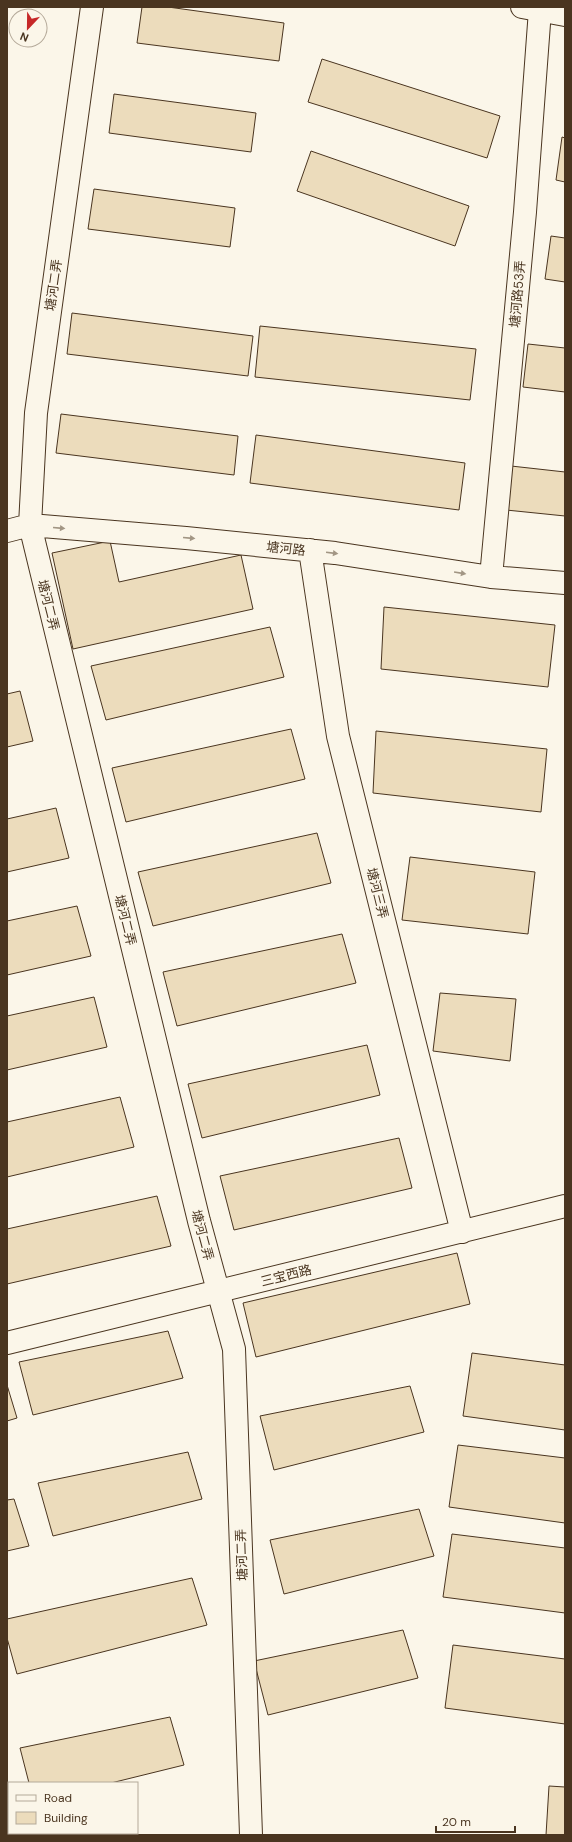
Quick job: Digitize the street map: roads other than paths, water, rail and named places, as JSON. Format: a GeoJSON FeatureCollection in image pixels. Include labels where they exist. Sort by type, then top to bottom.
{"type":"FeatureCollection","features":[{"type":"Feature","properties":{"kind":"street","name":"塘河二弄"},"geometry":{"type":"LineString","coordinates":[[92,7],[36,413],[30,525],[196,1205],[234,1349],[251,1835]]}},
{"type":"Feature","properties":{"kind":"street"},"geometry":{"type":"LineString","coordinates":[[531,9],[565,15]]}},
{"type":"Feature","properties":{"kind":"street","name":"塘河路53弄"},"geometry":{"type":"LineString","coordinates":[[491,577],[525,212],[531,9]]}},
{"type":"Feature","properties":{"kind":"street","name":"塘河路"},"geometry":{"type":"LineString","coordinates":[[7,531],[30,525],[310,550],[491,577],[565,583]]}},
{"type":"Feature","properties":{"kind":"street","name":"塘河三弄"},"geometry":{"type":"LineString","coordinates":[[310,550],[338,736],[462,1232]]}},
{"type":"Feature","properties":{"kind":"street","name":"三宝西路"},"geometry":{"type":"LineString","coordinates":[[7,1343],[565,1206]]}}]}
